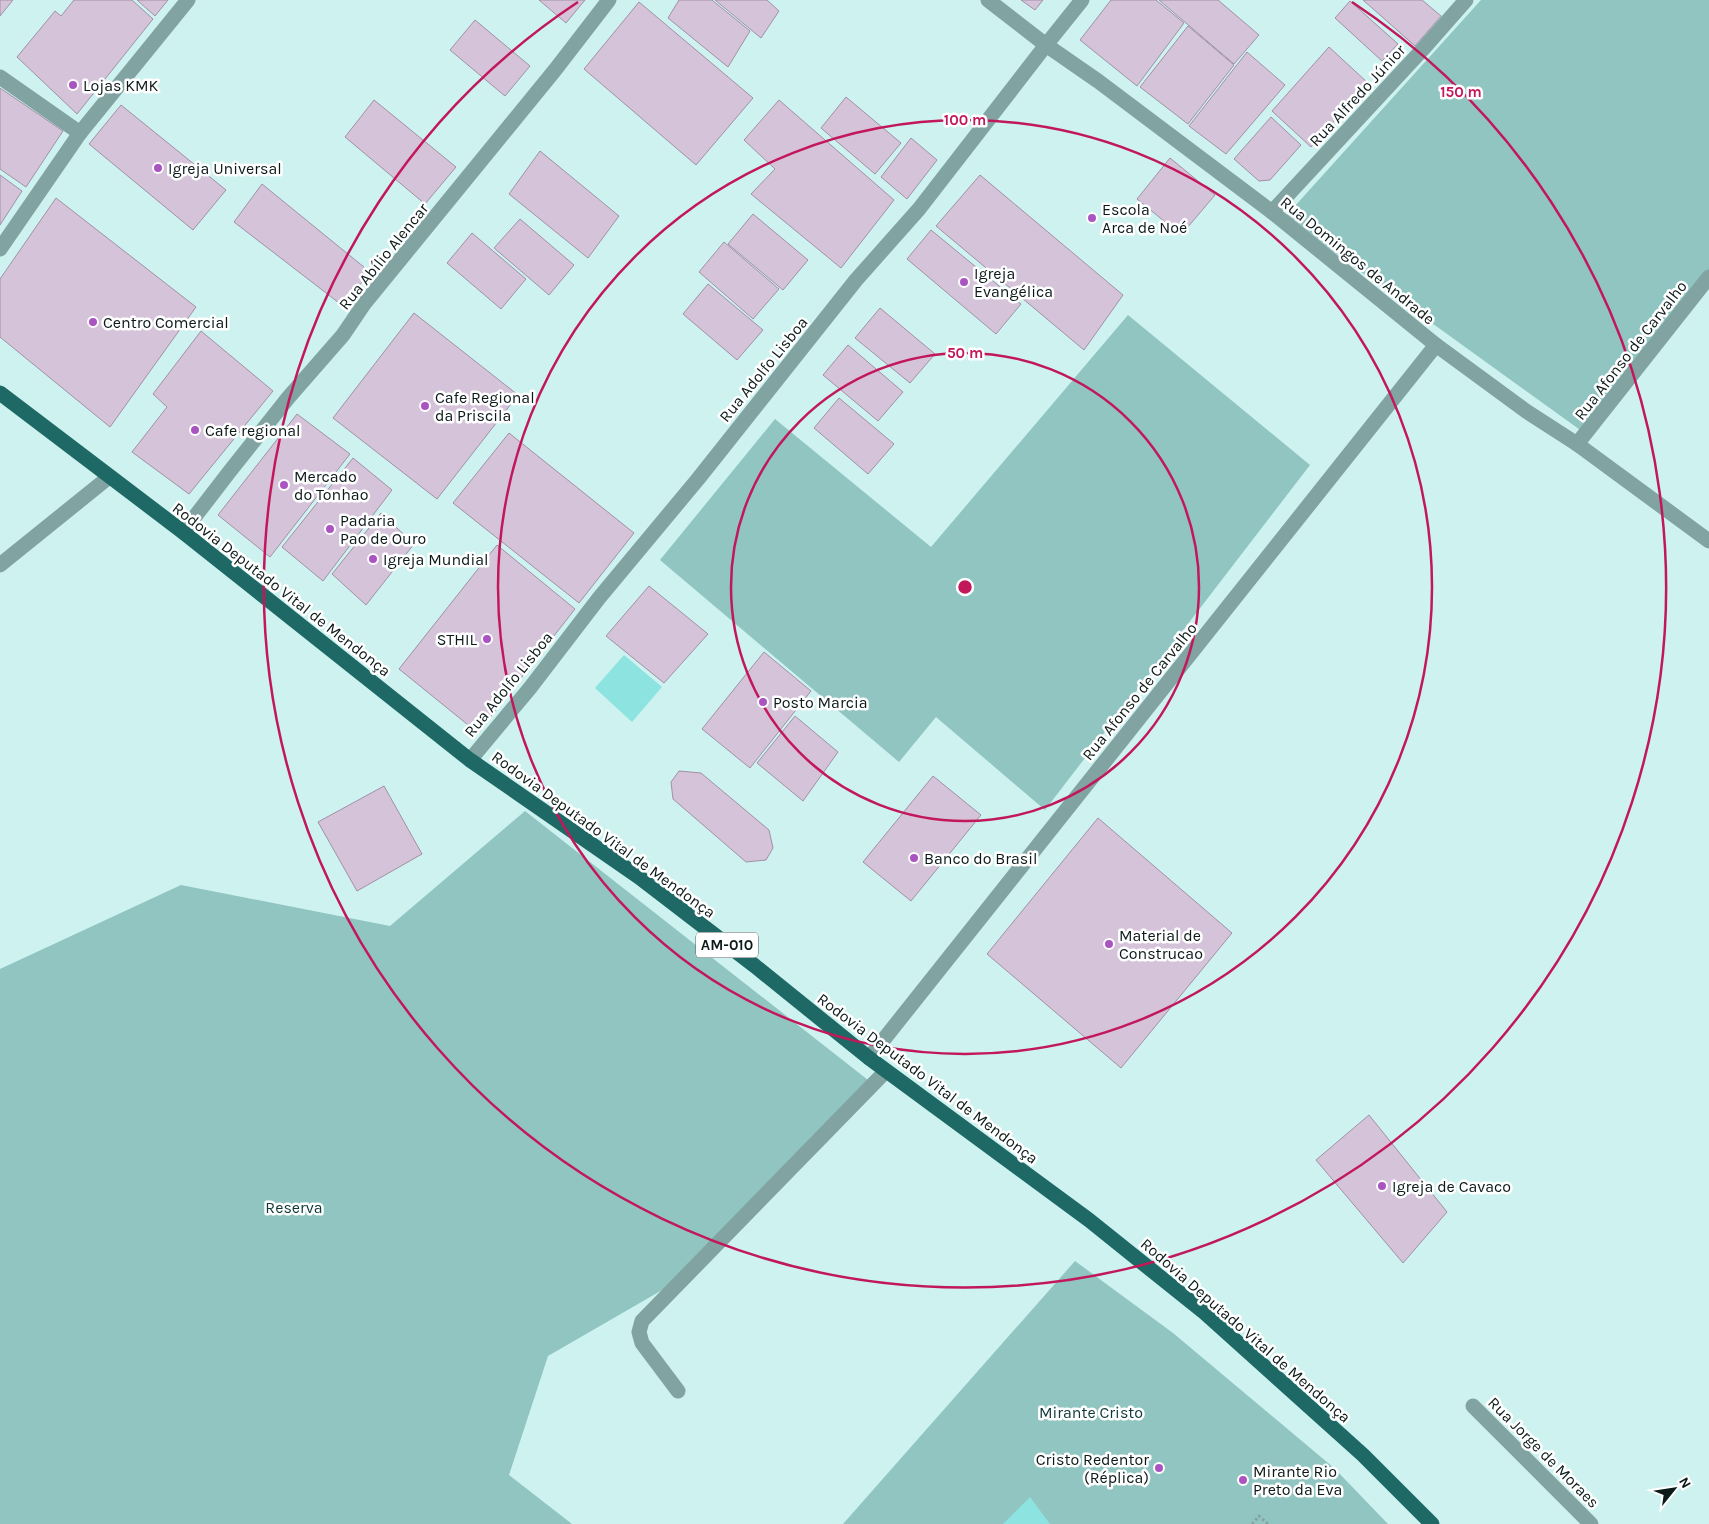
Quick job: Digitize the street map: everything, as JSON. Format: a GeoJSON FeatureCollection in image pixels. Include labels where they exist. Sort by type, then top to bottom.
{"type":"FeatureCollection","features":[{"type":"Feature","properties":{"kind":"main road","name":"Rodovia Deputado Vital de Mendonça"},"geometry":{"type":"LineString","coordinates":[[0,393],[183,532],[470,760],[639,877],[755,966],[886,1071],[1089,1220],[1205,1313],[1363,1454],[1432,1524]]}},
{"type":"Feature","properties":{"kind":"street"},"geometry":{"type":"LineString","coordinates":[[0,249],[80,133],[188,0]]}},
{"type":"Feature","properties":{"kind":"street","name":"Rua Abílio Alencar"},"geometry":{"type":"LineString","coordinates":[[183,532],[288,398],[343,335],[364,304],[526,107],[609,0]]}},
{"type":"Feature","properties":{"kind":"street","name":"Rua Domingos de Andrade"},"geometry":{"type":"LineString","coordinates":[[988,0],[1272,212],[1436,345],[1526,411],[1577,444],[1709,542]]}},
{"type":"Feature","properties":{"kind":"street","name":"Rua Adolfo Lisboa"},"geometry":{"type":"LineString","coordinates":[[470,760],[530,688],[599,598],[698,478],[856,280],[919,209],[1082,0]]}},
{"type":"Feature","properties":{"kind":"street","name":"Rua Alfredo Júnior"},"geometry":{"type":"LineString","coordinates":[[1272,212],[1466,0]]}},
{"type":"Feature","properties":{"kind":"street"},"geometry":{"type":"LineString","coordinates":[[0,76],[80,133]]}},
{"type":"Feature","properties":{"kind":"street","name":"Rua Afonso de Carvalho"},"geometry":{"type":"LineString","coordinates":[[1577,444],[1709,277]]}},
{"type":"Feature","properties":{"kind":"street","name":"Rua Afonso de Carvalho"},"geometry":{"type":"LineString","coordinates":[[869,1058],[1436,345]]}},
{"type":"Feature","properties":{"kind":"street"},"geometry":{"type":"LineString","coordinates":[[0,565],[109,477]]}},
{"type":"Feature","properties":{"kind":"street"},"geometry":{"type":"LineString","coordinates":[[678,1391],[642,1342],[639,1332],[642,1321],[886,1071]]}},
{"type":"Feature","properties":{"kind":"street","name":"Rua Jorge de Moraes"},"geometry":{"type":"LineString","coordinates":[[1473,1406],[1591,1524]]}},
{"type":"Feature","properties":{"kind":"path"},"geometry":{"type":"LineString","coordinates":[[1252,1524],[1259,1516],[1268,1524]]}},
{"type":"Feature","properties":{"kind":"green space"},"geometry":{"type":"Polygon","coordinates":[[[1481,0],[1709,0],[1709,270],[1583,432],[1285,217],[1481,0]]]}},
{"type":"Feature","properties":{"kind":"green space"},"geometry":{"type":"Polygon","coordinates":[[[1128,315],[1310,465],[1045,810],[936,717],[899,762],[660,560],[775,419],[931,547],[1128,315]]]}},
{"type":"Feature","properties":{"kind":"green space","name":"Reserva"},"geometry":{"type":"Polygon","coordinates":[[[525,811],[868,1080],[702,1267],[548,1356],[509,1475],[572,1524],[0,1524],[0,969],[181,885],[390,926],[525,811]]]}},
{"type":"Feature","properties":{"kind":"green space","name":"Mirante Cristo"},"geometry":{"type":"Polygon","coordinates":[[[1075,1261],[1173,1333],[1334,1468],[1388,1524],[843,1524],[1075,1261]]]}},
{"type":"Feature","properties":{"kind":"shaded area"},"geometry":{"type":"Polygon","coordinates":[[[624,655],[662,687],[632,722],[595,688],[624,655]]]}},
{"type":"Feature","properties":{"kind":"shaded area"},"geometry":{"type":"Polygon","coordinates":[[[1030,1497],[1050,1524],[1003,1524],[1030,1497]]]}},
{"type":"Feature","properties":{"kind":"building"},"geometry":{"type":"Polygon","coordinates":[[[0,0],[13,0],[0,16],[0,0]]]}},
{"type":"Feature","properties":{"kind":"building","name":"Lojas KMK"},"geometry":{"type":"Polygon","coordinates":[[[74,0],[132,0],[153,19],[77,114],[17,57],[55,11],[61,16],[74,0]]]}},
{"type":"Feature","properties":{"kind":"building"},"geometry":{"type":"Polygon","coordinates":[[[137,0],[168,0],[155,16],[137,0]]]}},
{"type":"Feature","properties":{"kind":"building"},"geometry":{"type":"Polygon","coordinates":[[[539,0],[585,0],[566,23],[539,0]]]}},
{"type":"Feature","properties":{"kind":"building"},"geometry":{"type":"Polygon","coordinates":[[[679,0],[712,0],[750,31],[728,67],[668,18],[679,0]]]}},
{"type":"Feature","properties":{"kind":"building"},"geometry":{"type":"Polygon","coordinates":[[[715,0],[767,0],[779,11],[761,38],[715,0]]]}},
{"type":"Feature","properties":{"kind":"building"},"geometry":{"type":"Polygon","coordinates":[[[1021,0],[1043,0],[1035,10],[1021,0]]]}},
{"type":"Feature","properties":{"kind":"building"},"geometry":{"type":"Polygon","coordinates":[[[1111,0],[1156,0],[1184,23],[1137,86],[1080,40],[1111,0]]]}},
{"type":"Feature","properties":{"kind":"building"},"geometry":{"type":"Polygon","coordinates":[[[1159,0],[1218,0],[1259,35],[1234,64],[1159,0]]]}},
{"type":"Feature","properties":{"kind":"building"},"geometry":{"type":"Polygon","coordinates":[[[1363,0],[1422,0],[1441,16],[1415,46],[1363,0]]]}},
{"type":"Feature","properties":{"kind":"building"},"geometry":{"type":"Polygon","coordinates":[[[1350,1],[1398,44],[1382,61],[1335,18],[1350,1]]]}},
{"type":"Feature","properties":{"kind":"building"},"geometry":{"type":"Polygon","coordinates":[[[639,2],[753,98],[696,165],[584,69],[639,2]]]}},
{"type":"Feature","properties":{"kind":"building"},"geometry":{"type":"Polygon","coordinates":[[[475,20],[530,66],[505,96],[450,50],[475,20]]]}},
{"type":"Feature","properties":{"kind":"building"},"geometry":{"type":"Polygon","coordinates":[[[1188,26],[1234,65],[1188,124],[1140,87],[1188,26]]]}},
{"type":"Feature","properties":{"kind":"building"},"geometry":{"type":"Polygon","coordinates":[[[1329,47],[1368,83],[1311,147],[1272,111],[1329,47]]]}},
{"type":"Feature","properties":{"kind":"building"},"geometry":{"type":"Polygon","coordinates":[[[1247,52],[1285,85],[1226,154],[1189,126],[1247,52]]]}},
{"type":"Feature","properties":{"kind":"building"},"geometry":{"type":"Polygon","coordinates":[[[0,88],[63,131],[26,187],[0,169],[0,88]]]}},
{"type":"Feature","properties":{"kind":"building"},"geometry":{"type":"Polygon","coordinates":[[[846,97],[901,143],[875,174],[821,128],[846,97]]]}},
{"type":"Feature","properties":{"kind":"building"},"geometry":{"type":"Polygon","coordinates":[[[374,100],[456,167],[425,204],[345,137],[374,100]]]}},
{"type":"Feature","properties":{"kind":"building"},"geometry":{"type":"Polygon","coordinates":[[[779,100],[894,200],[841,268],[751,194],[775,169],[744,140],[779,100]]]}},
{"type":"Feature","properties":{"kind":"building","name":"Igreja Universal"},"geometry":{"type":"Polygon","coordinates":[[[121,105],[226,190],[193,230],[89,144],[121,105]]]}},
{"type":"Feature","properties":{"kind":"building"},"geometry":{"type":"Polygon","coordinates":[[[1271,117],[1301,145],[1270,180],[1259,181],[1234,159],[1271,117]]]}},
{"type":"Feature","properties":{"kind":"building"},"geometry":{"type":"Polygon","coordinates":[[[911,138],[937,160],[907,199],[881,177],[911,138]]]}},
{"type":"Feature","properties":{"kind":"building"},"geometry":{"type":"Polygon","coordinates":[[[540,151],[619,216],[588,258],[509,194],[540,151]]]}},
{"type":"Feature","properties":{"kind":"building"},"geometry":{"type":"Polygon","coordinates":[[[1170,158],[1215,195],[1181,235],[1137,199],[1170,158]]]}},
{"type":"Feature","properties":{"kind":"building"},"geometry":{"type":"Polygon","coordinates":[[[0,175],[22,191],[0,225],[0,175]]]}},
{"type":"Feature","properties":{"kind":"building"},"geometry":{"type":"Polygon","coordinates":[[[980,175],[1123,295],[1084,350],[936,226],[980,175]]]}},
{"type":"Feature","properties":{"kind":"building"},"geometry":{"type":"Polygon","coordinates":[[[262,184],[370,272],[343,306],[234,222],[262,184]]]}},
{"type":"Feature","properties":{"kind":"building","name":"Centro Comercial"},"geometry":{"type":"Polygon","coordinates":[[[56,198],[196,307],[110,427],[0,337],[0,279],[56,198]]]}},
{"type":"Feature","properties":{"kind":"building"},"geometry":{"type":"Polygon","coordinates":[[[753,214],[808,260],[783,290],[728,244],[753,214]]]}},
{"type":"Feature","properties":{"kind":"building"},"geometry":{"type":"Polygon","coordinates":[[[520,219],[574,265],[549,295],[494,248],[520,219]]]}},
{"type":"Feature","properties":{"kind":"building","name":"Igreja Evangélica"},"geometry":{"type":"Polygon","coordinates":[[[931,230],[1021,304],[996,334],[907,259],[931,230]]]}},
{"type":"Feature","properties":{"kind":"building"},"geometry":{"type":"Polygon","coordinates":[[[472,233],[526,279],[501,309],[447,263],[472,233]]]}},
{"type":"Feature","properties":{"kind":"building"},"geometry":{"type":"Polygon","coordinates":[[[724,242],[779,289],[753,319],[699,272],[724,242]]]}},
{"type":"Feature","properties":{"kind":"building"},"geometry":{"type":"Polygon","coordinates":[[[708,284],[763,330],[737,360],[683,314],[708,284]]]}},
{"type":"Feature","properties":{"kind":"building"},"geometry":{"type":"Polygon","coordinates":[[[880,308],[935,354],[910,383],[855,338],[880,308]]]}},
{"type":"Feature","properties":{"kind":"building","name":"Cafe Regional da Priscila"},"geometry":{"type":"Polygon","coordinates":[[[414,313],[518,395],[437,499],[333,418],[414,313]]]}},
{"type":"Feature","properties":{"kind":"building","name":"Cafe regional"},"geometry":{"type":"Polygon","coordinates":[[[201,331],[273,391],[189,494],[132,452],[167,407],[153,394],[201,331]]]}},
{"type":"Feature","properties":{"kind":"building"},"geometry":{"type":"Polygon","coordinates":[[[848,345],[903,392],[878,421],[823,375],[848,345]]]}},
{"type":"Feature","properties":{"kind":"building"},"geometry":{"type":"Polygon","coordinates":[[[839,398],[894,444],[868,474],[814,428],[839,398]]]}},
{"type":"Feature","properties":{"kind":"building","name":"Mercado do Tonhao"},"geometry":{"type":"Polygon","coordinates":[[[297,414],[350,454],[270,557],[218,515],[297,414]]]}},
{"type":"Feature","properties":{"kind":"building"},"geometry":{"type":"Polygon","coordinates":[[[509,433],[634,533],[579,603],[453,503],[509,433]]]}},
{"type":"Feature","properties":{"kind":"building","name":"Padaria Pao de Ouro"},"geometry":{"type":"Polygon","coordinates":[[[353,458],[392,490],[323,581],[282,547],[353,458]]]}},
{"type":"Feature","properties":{"kind":"building","name":"Igreja Mundial"},"geometry":{"type":"Polygon","coordinates":[[[381,513],[414,544],[366,605],[332,574],[381,513]]]}},
{"type":"Feature","properties":{"kind":"building","name":"STHIL"},"geometry":{"type":"Polygon","coordinates":[[[497,545],[575,609],[478,733],[399,669],[497,545]]]}},
{"type":"Feature","properties":{"kind":"building"},"geometry":{"type":"Polygon","coordinates":[[[649,586],[708,634],[664,683],[606,636],[649,586]]]}},
{"type":"Feature","properties":{"kind":"building","name":"Posto Marcia"},"geometry":{"type":"Polygon","coordinates":[[[764,652],[811,691],[750,768],[702,729],[764,652]]]}},
{"type":"Feature","properties":{"kind":"building"},"geometry":{"type":"Polygon","coordinates":[[[795,716],[838,752],[803,801],[757,763],[795,716]]]}},
{"type":"Feature","properties":{"kind":"building"},"geometry":{"type":"Polygon","coordinates":[[[679,771],[701,773],[769,830],[773,848],[766,860],[746,862],[673,799],[671,782],[679,771]]]}},
{"type":"Feature","properties":{"kind":"building"},"geometry":{"type":"Polygon","coordinates":[[[933,776],[981,815],[911,901],[863,862],[933,776]]]}},
{"type":"Feature","properties":{"kind":"building"},"geometry":{"type":"Polygon","coordinates":[[[384,786],[422,854],[357,891],[318,822],[384,786]]]}},
{"type":"Feature","properties":{"kind":"building","name":"Material de Construcao"},"geometry":{"type":"Polygon","coordinates":[[[1098,818],[1232,933],[1121,1068],[987,954],[1098,818]]]}},
{"type":"Feature","properties":{"kind":"building","name":"Igreja de Cavaco"},"geometry":{"type":"Polygon","coordinates":[[[1369,1115],[1447,1212],[1403,1263],[1316,1160],[1369,1115]]]}},
{"type":"Feature","properties":{"kind":"place","name":"Lojas KMK"},"geometry":{"type":"Point","coordinates":[73,85]}},
{"type":"Feature","properties":{"kind":"place","name":"Igreja Universal"},"geometry":{"type":"Point","coordinates":[158,168]}},
{"type":"Feature","properties":{"kind":"place","name":"Escola Arca de Noé"},"geometry":{"type":"Point","coordinates":[1092,218]}},
{"type":"Feature","properties":{"kind":"place","name":"Igreja Evangélica"},"geometry":{"type":"Point","coordinates":[964,282]}},
{"type":"Feature","properties":{"kind":"place","name":"Centro Comercial"},"geometry":{"type":"Point","coordinates":[93,322]}},
{"type":"Feature","properties":{"kind":"place","name":"Cafe Regional da Priscila"},"geometry":{"type":"Point","coordinates":[425,406]}},
{"type":"Feature","properties":{"kind":"place","name":"Cafe regional"},"geometry":{"type":"Point","coordinates":[195,430]}},
{"type":"Feature","properties":{"kind":"place","name":"Mercado do Tonhao"},"geometry":{"type":"Point","coordinates":[284,485]}},
{"type":"Feature","properties":{"kind":"place","name":"Padaria Pao de Ouro"},"geometry":{"type":"Point","coordinates":[330,529]}},
{"type":"Feature","properties":{"kind":"place","name":"Igreja Mundial"},"geometry":{"type":"Point","coordinates":[373,559]}},
{"type":"Feature","properties":{"kind":"place","name":"STHIL"},"geometry":{"type":"Point","coordinates":[487,639]}},
{"type":"Feature","properties":{"kind":"place","name":"Posto Marcia"},"geometry":{"type":"Point","coordinates":[763,702]}},
{"type":"Feature","properties":{"kind":"place","name":"Banco do Brasil"},"geometry":{"type":"Point","coordinates":[914,858]}},
{"type":"Feature","properties":{"kind":"place","name":"Material de Construcao"},"geometry":{"type":"Point","coordinates":[1109,944]}},
{"type":"Feature","properties":{"kind":"place","name":"Igreja de Cavaco"},"geometry":{"type":"Point","coordinates":[1382,1186]}},
{"type":"Feature","properties":{"kind":"place","name":"Cristo Redentor (Réplica)"},"geometry":{"type":"Point","coordinates":[1159,1468]}},
{"type":"Feature","properties":{"kind":"place","name":"Mirante Rio Preto da Eva"},"geometry":{"type":"Point","coordinates":[1243,1480]}}]}
